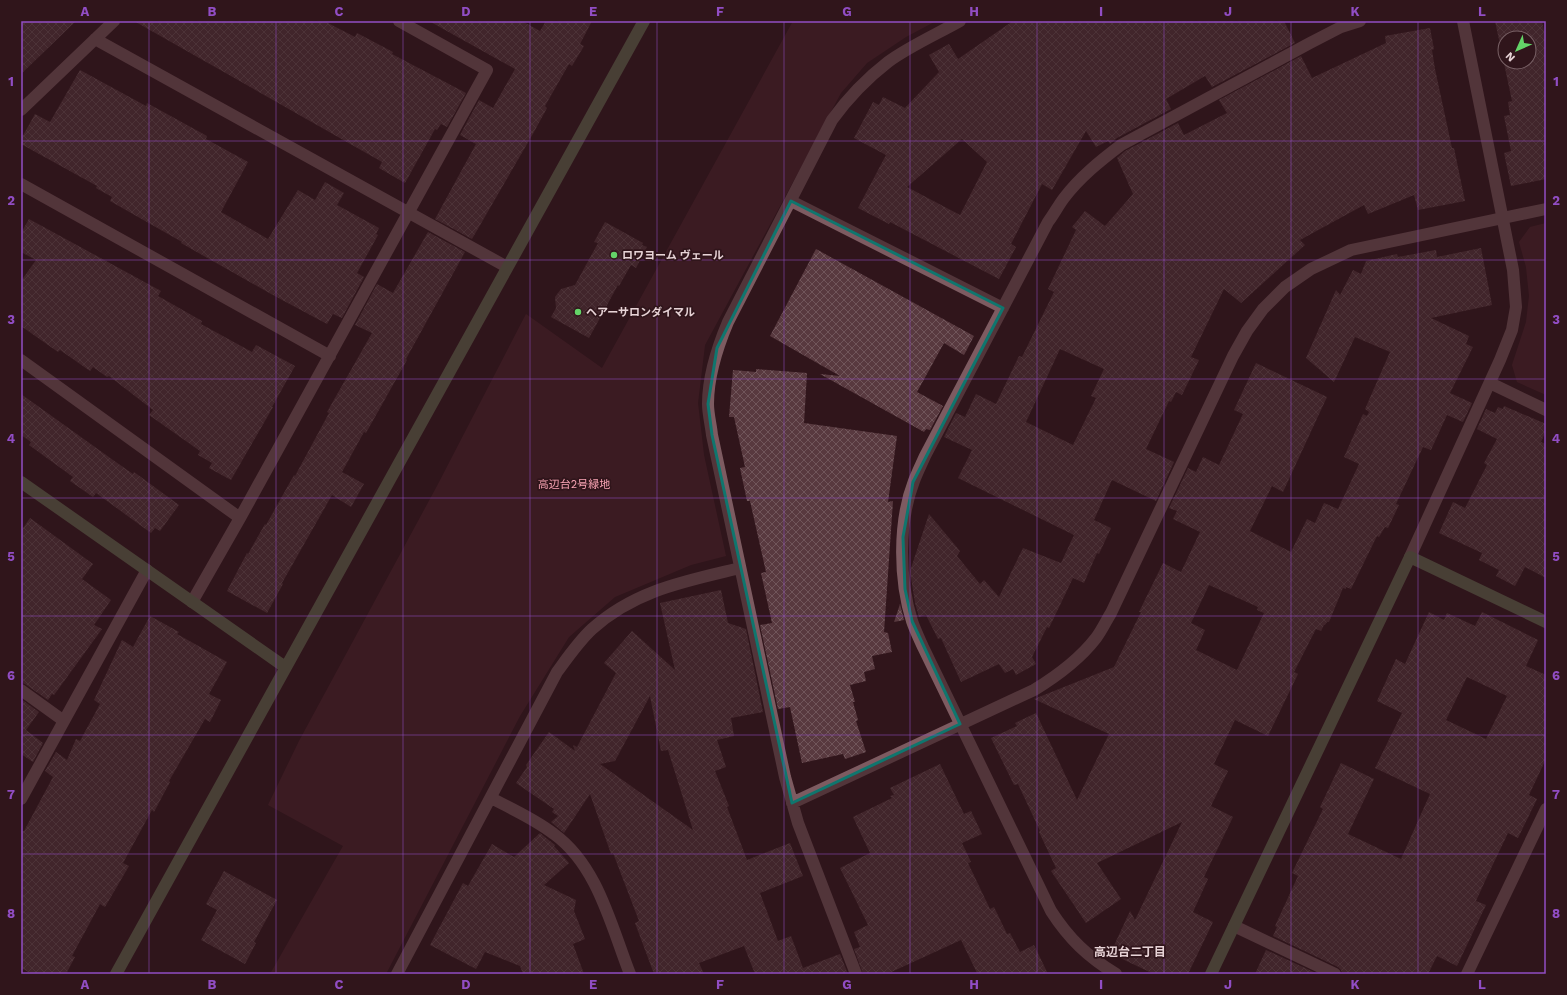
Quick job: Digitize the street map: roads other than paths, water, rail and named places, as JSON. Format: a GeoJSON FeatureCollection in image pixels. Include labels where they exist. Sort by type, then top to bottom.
{"type":"FeatureCollection","features":[{"type":"Feature","properties":{"kind":"street"},"geometry":{"type":"LineString","coordinates":[[21,110],[114,21]]}},
{"type":"Feature","properties":{"kind":"street"},"geometry":{"type":"LineString","coordinates":[[192,602],[330,356],[487,70],[399,21]]}},
{"type":"Feature","properties":{"kind":"street"},"geometry":{"type":"LineString","coordinates":[[116,974],[644,21]]}},
{"type":"Feature","properties":{"kind":"street"},"geometry":{"type":"LineString","coordinates":[[856,974],[798,823],[785,777],[712,435],[708,404],[711,374],[717,348],[728,322],[832,120],[848,99],[867,79],[889,62],[960,21]]}},
{"type":"Feature","properties":{"kind":"street"},"geometry":{"type":"LineString","coordinates":[[1116,974],[1095,961],[1077,945],[1062,928],[1051,911],[923,646],[912,621],[905,588],[902,536],[905,511],[913,482],[1048,222],[1064,198],[1080,180],[1098,163],[1121,145],[1341,27],[1360,21]]}},
{"type":"Feature","properties":{"kind":"street"},"geometry":{"type":"LineString","coordinates":[[1211,974],[1410,557],[1490,383],[1512,330],[1516,307],[1514,270],[1502,218],[1463,21]]}},
{"type":"Feature","properties":{"kind":"street"},"geometry":{"type":"LineString","coordinates":[[95,39],[507,267]]}},
{"type":"Feature","properties":{"kind":"street"},"geometry":{"type":"LineString","coordinates":[[21,184],[330,356]]}},
{"type":"Feature","properties":{"kind":"street"},"geometry":{"type":"LineString","coordinates":[[791,201],[1003,308]]}},
{"type":"Feature","properties":{"kind":"street"},"geometry":{"type":"LineString","coordinates":[[792,803],[1034,690],[1055,677],[1075,661],[1096,638],[1111,613],[1246,331],[1259,314],[1285,287],[1311,269],[1351,250],[1546,209]]}},
{"type":"Feature","properties":{"kind":"street"},"geometry":{"type":"LineString","coordinates":[[21,360],[240,518]]}},
{"type":"Feature","properties":{"kind":"street"},"geometry":{"type":"LineString","coordinates":[[1490,383],[1546,410]]}},
{"type":"Feature","properties":{"kind":"street"},"geometry":{"type":"LineString","coordinates":[[21,482],[286,667]]}},
{"type":"Feature","properties":{"kind":"street"},"geometry":{"type":"LineString","coordinates":[[1410,557],[1546,622]]}},
{"type":"Feature","properties":{"kind":"street"},"geometry":{"type":"LineString","coordinates":[[398,974],[558,672],[573,650],[592,629],[615,611],[641,596],[673,584],[740,568]]}},
{"type":"Feature","properties":{"kind":"street"},"geometry":{"type":"LineString","coordinates":[[21,799],[147,570]]}},
{"type":"Feature","properties":{"kind":"street"},"geometry":{"type":"LineString","coordinates":[[21,690],[64,721]]}},
{"type":"Feature","properties":{"kind":"street"},"geometry":{"type":"LineString","coordinates":[[491,798],[538,823],[555,834],[569,846],[585,867],[601,897],[630,974]]}},
{"type":"Feature","properties":{"kind":"street"},"geometry":{"type":"LineString","coordinates":[[1467,974],[1546,809]]}},
{"type":"Feature","properties":{"kind":"street"},"geometry":{"type":"LineString","coordinates":[[1234,926],[1334,974]]}},
{"type":"Feature","properties":{"kind":"place","name":"ロワヨーム ヴェール"},"geometry":{"type":"Point","coordinates":[614,255]}},
{"type":"Feature","properties":{"kind":"place","name":"ヘアーサロンダイマル"},"geometry":{"type":"Point","coordinates":[578,312]}},
{"type":"Feature","properties":{"kind":"district","name":"高辺台二丁目"},"geometry":{"type":"Point","coordinates":[1130,952]}},
{"type":"Feature","properties":{"kind":"park label","name":"高辺台2号緑地"},"geometry":{"type":"Point","coordinates":[574,484]}}]}
